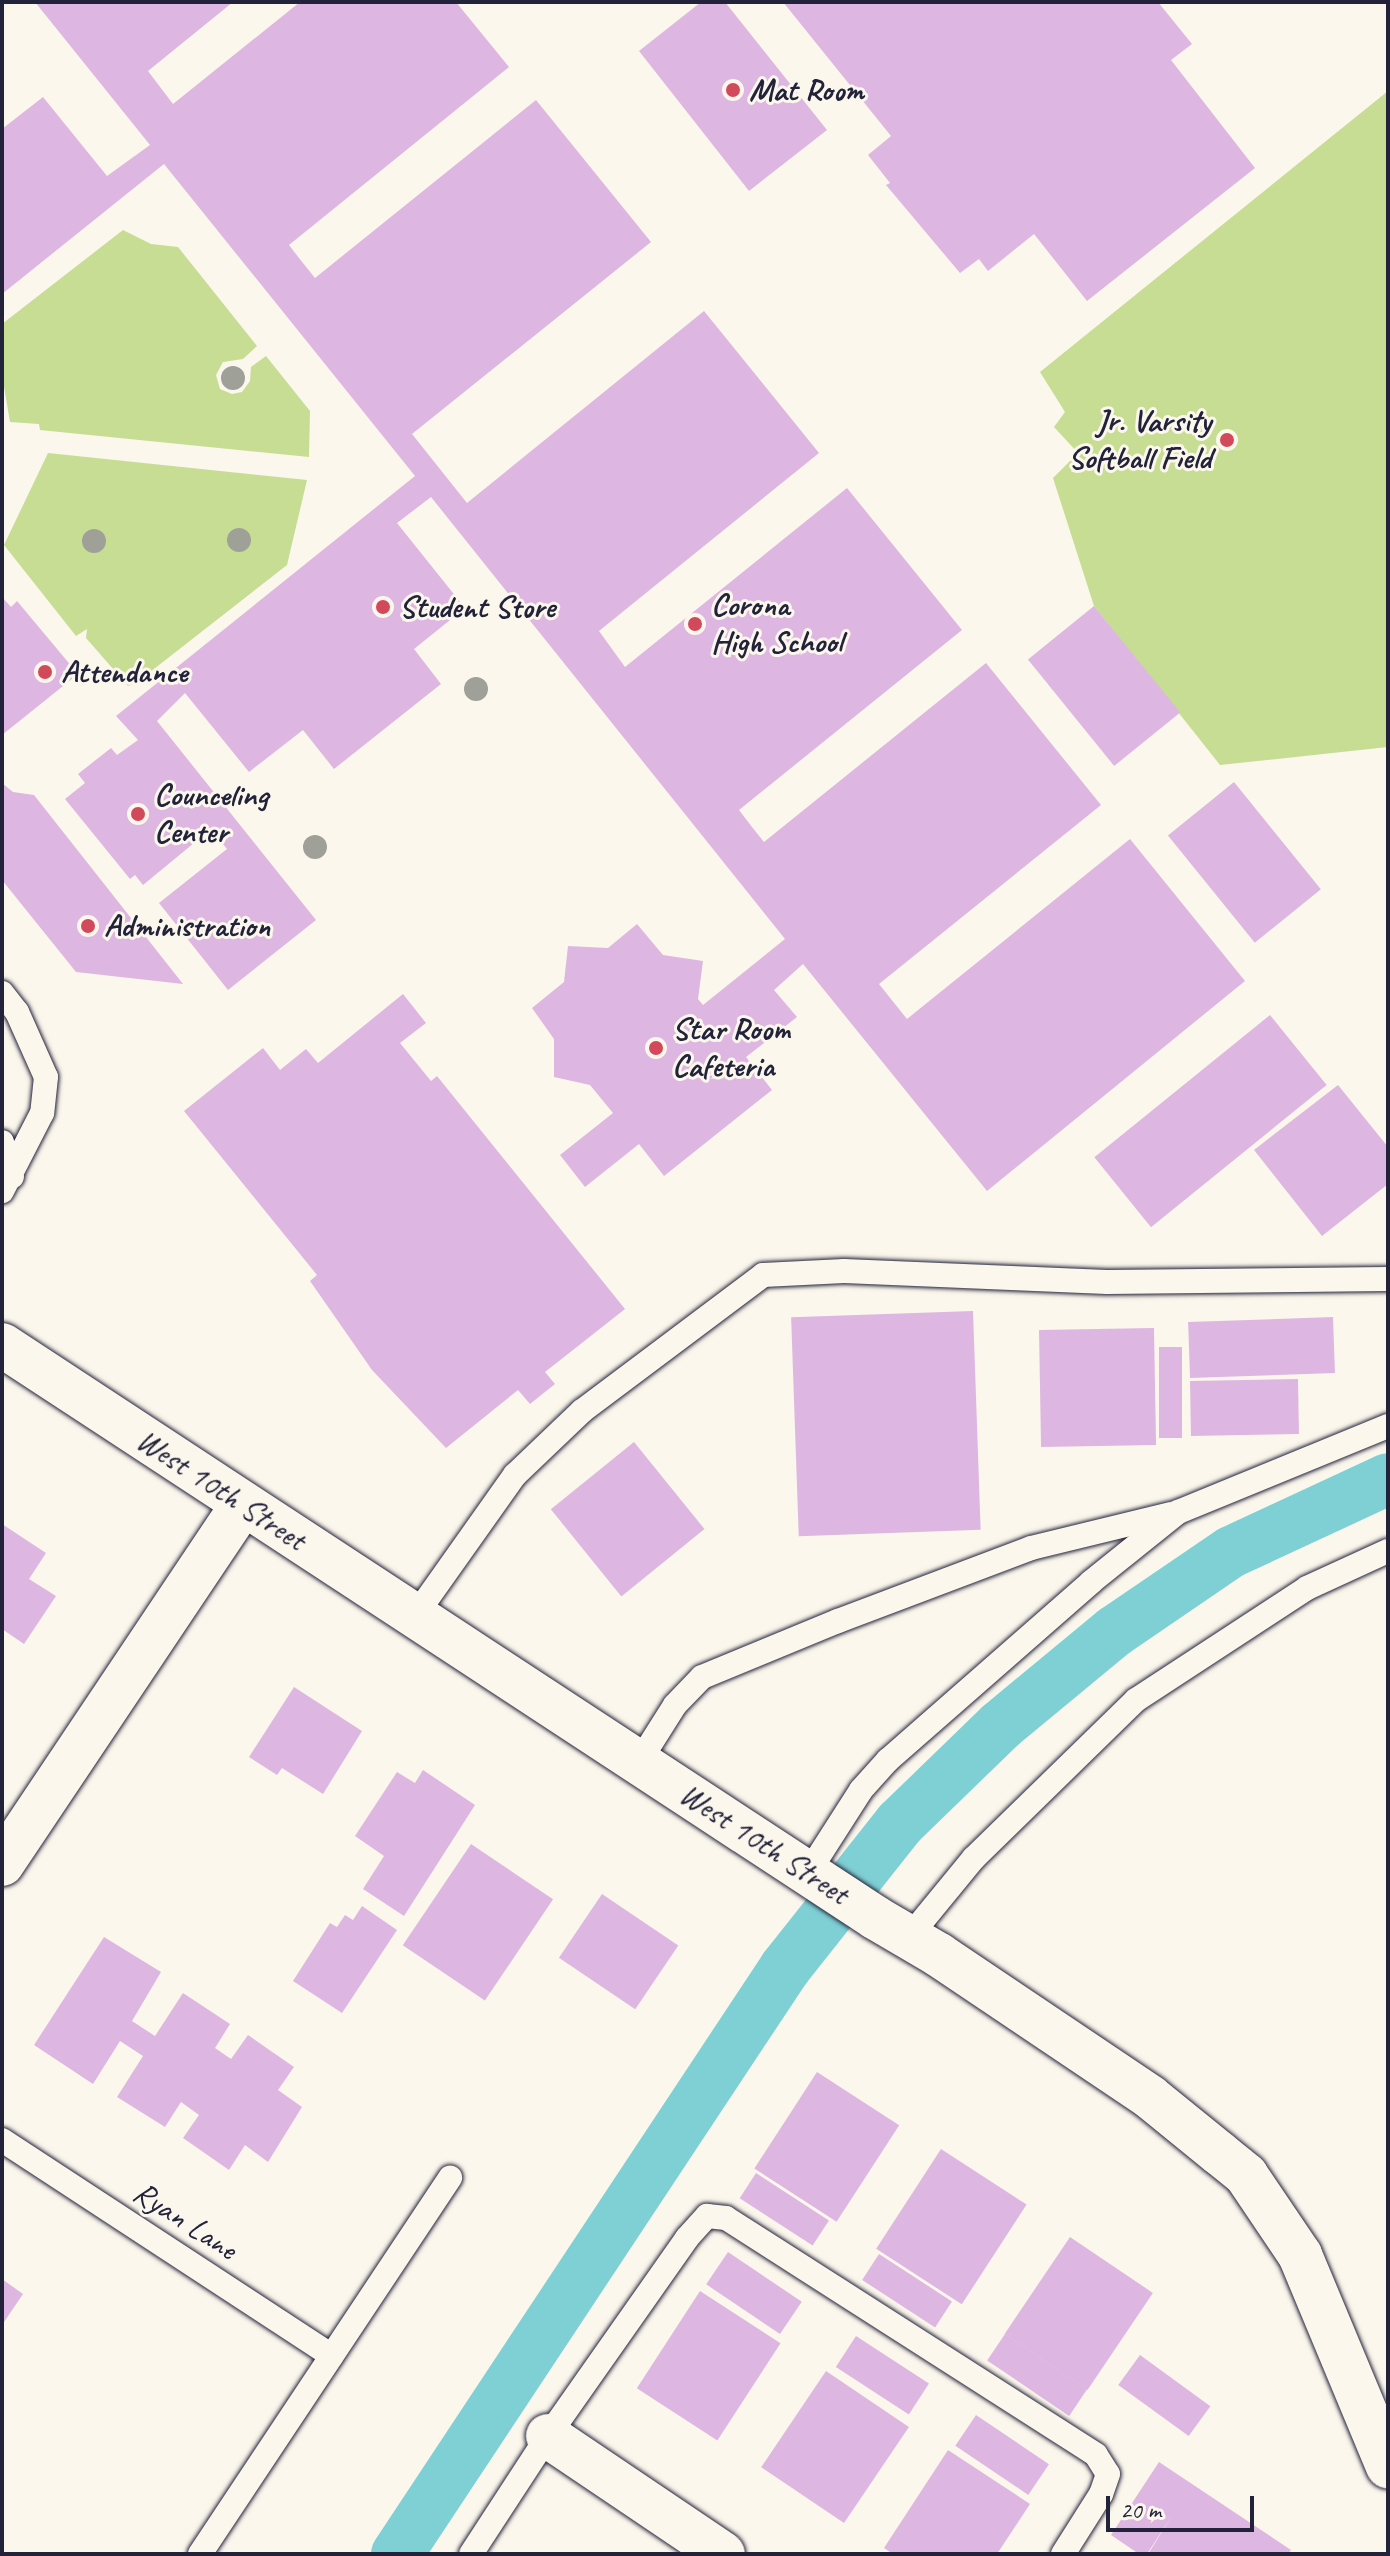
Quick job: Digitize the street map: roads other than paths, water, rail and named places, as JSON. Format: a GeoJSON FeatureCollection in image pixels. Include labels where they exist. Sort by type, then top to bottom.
{"type":"FeatureCollection","features":[{"type":"Feature","properties":{"kind":"main road","name":"West 10th Street"},"geometry":{"type":"LineString","coordinates":[[2,1345],[1150,2097],[1246,2175],[1300,2255],[1388,2466]]}},
{"type":"Feature","properties":{"kind":"main road"},"geometry":{"type":"LineString","coordinates":[[2,1864],[243,1504]]}},
{"type":"Feature","properties":{"kind":"main road"},"geometry":{"type":"LineString","coordinates":[[548,2436],[723,2554]]}},
{"type":"Feature","properties":{"kind":"lane"},"geometry":{"type":"LineString","coordinates":[[2,993],[17,1012],[46,1077],[42,1113],[7,1184]]}},
{"type":"Feature","properties":{"kind":"lane"},"geometry":{"type":"LineString","coordinates":[[2,1142],[7,1184]]}},
{"type":"Feature","properties":{"kind":"lane"},"geometry":{"type":"LineString","coordinates":[[415,1616],[515,1475],[582,1411],[763,1275],[844,1271],[1107,1282],[1388,1279]]}},
{"type":"Feature","properties":{"kind":"lane"},"geometry":{"type":"LineString","coordinates":[[639,1762],[675,1705],[702,1677],[1031,1548],[1178,1512],[1388,1426]]}},
{"type":"Feature","properties":{"kind":"lane"},"geometry":{"type":"LineString","coordinates":[[808,1873],[861,1790],[888,1760],[1091,1582],[1178,1512]]}},
{"type":"Feature","properties":{"kind":"lane"},"geometry":{"type":"LineString","coordinates":[[892,1927],[974,1858],[1136,1700],[1307,1588],[1388,1551]]}},
{"type":"Feature","properties":{"kind":"lane","name":"Ryan Lane"},"geometry":{"type":"LineString","coordinates":[[2,2140],[332,2356]]}},
{"type":"Feature","properties":{"kind":"lane"},"geometry":{"type":"LineString","coordinates":[[200,2554],[450,2178]]}},
{"type":"Feature","properties":{"kind":"lane"},"geometry":{"type":"LineString","coordinates":[[471,2554],[548,2436],[687,2238],[707,2216],[726,2218],[1096,2455],[1108,2474],[1101,2494],[1063,2554]]}},
{"type":"Feature","properties":{"kind":"waterway"},"geometry":{"type":"LineString","coordinates":[[397,2554],[785,1968],[900,1823],[1000,1726],[1115,1631],[1231,1552],[1388,1479]]}},
{"type":"Feature","properties":{"kind":"place","name":"Mat Room"},"geometry":{"type":"Point","coordinates":[733,90]}},
{"type":"Feature","properties":{"kind":"place","name":"Jr. Varsity Softball Field"},"geometry":{"type":"Point","coordinates":[1227,440]}},
{"type":"Feature","properties":{"kind":"place","name":"Student Store"},"geometry":{"type":"Point","coordinates":[383,607]}},
{"type":"Feature","properties":{"kind":"place","name":"Corona High School"},"geometry":{"type":"Point","coordinates":[695,624]}},
{"type":"Feature","properties":{"kind":"place","name":"Attendance"},"geometry":{"type":"Point","coordinates":[45,672]}},
{"type":"Feature","properties":{"kind":"place","name":"Counceling Center"},"geometry":{"type":"Point","coordinates":[138,814]}},
{"type":"Feature","properties":{"kind":"place","name":"Administration"},"geometry":{"type":"Point","coordinates":[88,926]}},
{"type":"Feature","properties":{"kind":"place","name":"Star Room Cafeteria"},"geometry":{"type":"Point","coordinates":[656,1048]}}]}
